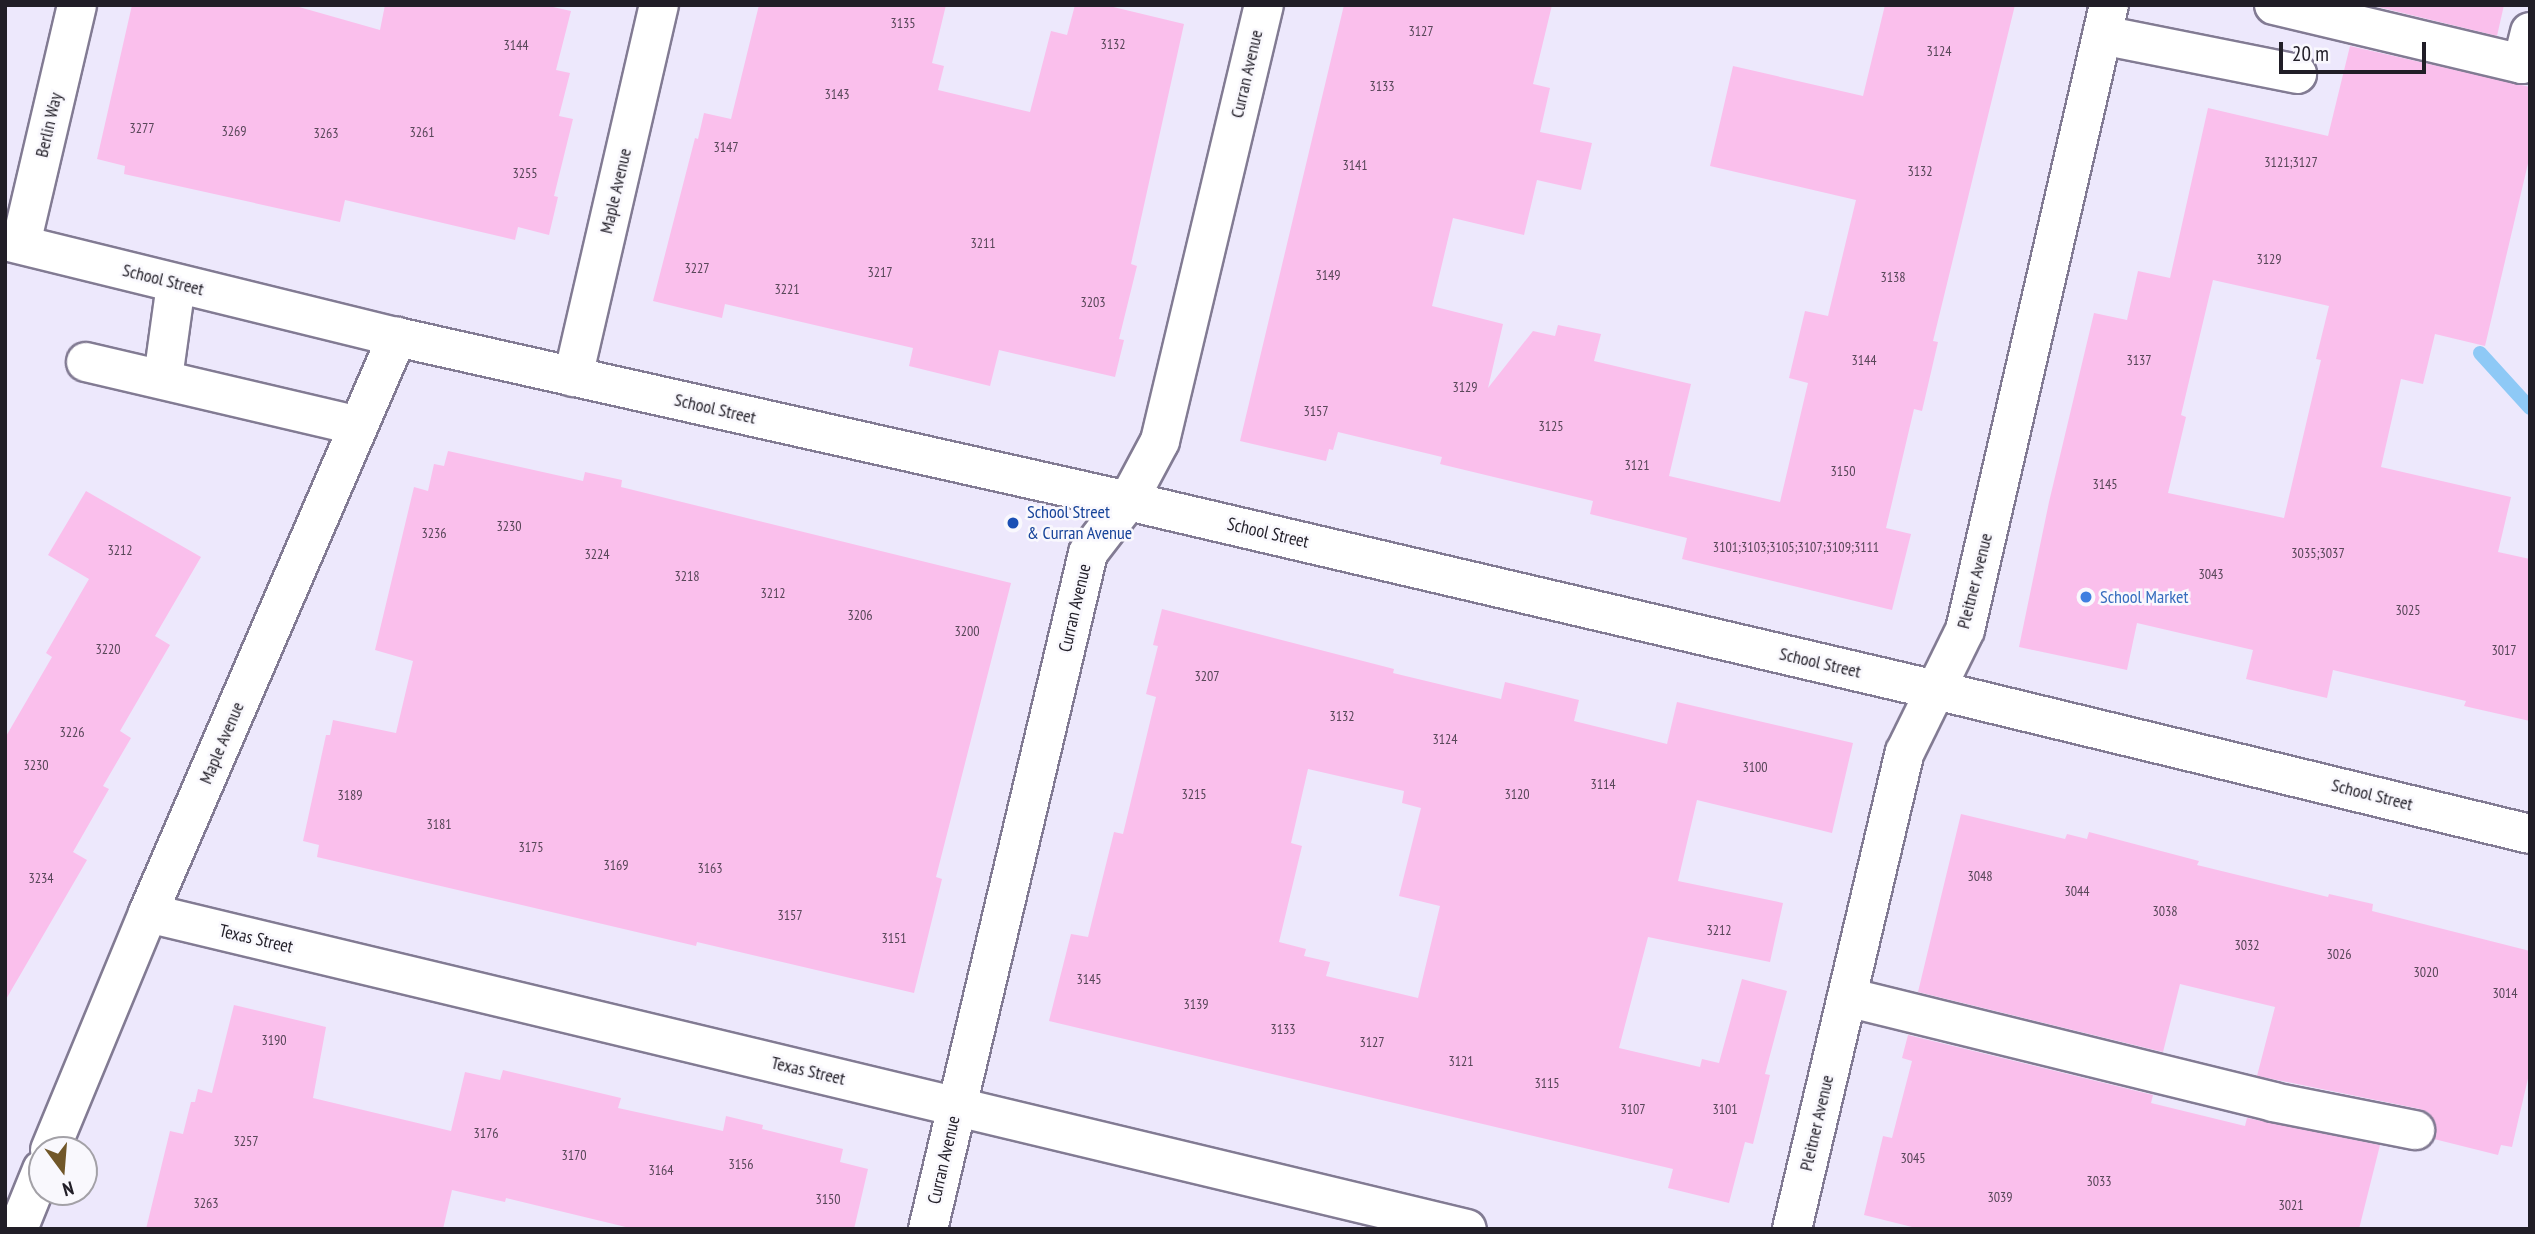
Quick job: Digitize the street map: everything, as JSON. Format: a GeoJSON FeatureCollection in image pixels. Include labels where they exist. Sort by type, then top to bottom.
{"type":"FeatureCollection","features":[{"type":"Feature","properties":{"kind":"street","name":"Berlin Way"},"geometry":{"type":"LineString","coordinates":[[13,243],[77,5]]}},
{"type":"Feature","properties":{"kind":"street","name":"Maple Avenue"},"geometry":{"type":"LineString","coordinates":[[573,377],[659,5]]}},
{"type":"Feature","properties":{"kind":"street","name":"Curran Avenue"},"geometry":{"type":"LineString","coordinates":[[928,1229],[1088,553],[1128,501],[1160,441],[1264,5]]}},
{"type":"Feature","properties":{"kind":"street"},"geometry":{"type":"LineString","coordinates":[[2274,5],[2522,64],[2530,32]]}},
{"type":"Feature","properties":{"kind":"street"},"geometry":{"type":"LineString","coordinates":[[2105,20],[2297,74]]}},
{"type":"Feature","properties":{"kind":"street","name":"Pleitner Avenue"},"geometry":{"type":"LineString","coordinates":[[1792,1229],[1905,752],[1965,631],[2105,20]]}},
{"type":"Feature","properties":{"kind":"street","name":"School Street"},"geometry":{"type":"LineString","coordinates":[[13,243],[397,337],[1128,501],[1936,690],[2530,834]]}},
{"type":"Feature","properties":{"kind":"street"},"geometry":{"type":"LineString","coordinates":[[163,378],[176,284]]}},
{"type":"Feature","properties":{"kind":"street","name":"Maple Avenue"},"geometry":{"type":"LineString","coordinates":[[56,1136],[148,913],[397,337]]}},
{"type":"Feature","properties":{"kind":"street"},"geometry":{"type":"LineString","coordinates":[[86,362],[358,426]]}},
{"type":"Feature","properties":{"kind":"street","name":"Texas Street"},"geometry":{"type":"LineString","coordinates":[[148,913],[1467,1229]]}},
{"type":"Feature","properties":{"kind":"street"},"geometry":{"type":"LineString","coordinates":[[1847,997],[2273,1102],[2415,1130]]}},
{"type":"Feature","properties":{"kind":"street"},"geometry":{"type":"LineString","coordinates":[[18,1229],[28,1204]]}},
{"type":"Feature","properties":{"kind":"building"},"geometry":{"type":"Polygon","coordinates":[[[132,5],[292,5],[380,30],[385,5],[544,5],[571,11],[556,70],[570,73],[559,116],[573,119],[554,196],[558,197],[549,235],[518,227],[515,240],[345,200],[340,222],[124,174],[125,166],[97,159],[132,5]]]}},
{"type":"Feature","properties":{"kind":"building"},"geometry":{"type":"Polygon","coordinates":[[[759,5],[946,5],[932,63],[944,66],[938,90],[1030,112],[1051,31],[1067,35],[1075,5],[1105,5],[1184,24],[1131,264],[1137,266],[1119,339],[1124,340],[1115,377],[999,350],[990,386],[909,366],[913,348],[725,304],[722,318],[653,301],[695,138],[698,139],[704,113],[731,119],[759,5]]]}},
{"type":"Feature","properties":{"kind":"building"},"geometry":{"type":"Polygon","coordinates":[[[1344,5],[1552,5],[1533,84],[1550,88],[1540,132],[1592,143],[1581,190],[1537,180],[1524,235],[1453,218],[1432,306],[1503,324],[1488,388],[1533,331],[1555,336],[1558,325],[1601,334],[1594,361],[1691,384],[1669,476],[1780,502],[1808,383],[1789,378],[1805,311],[1828,316],[1856,200],[1710,166],[1733,66],[1863,96],[1885,5],[2015,5],[1933,341],[1938,342],[1922,411],[1914,409],[1886,528],[1911,534],[1892,610],[1682,559],[1687,538],[1590,514],[1593,501],[1440,464],[1442,457],[1338,432],[1333,450],[1329,449],[1326,461],[1240,441],[1344,5]]]}},
{"type":"Feature","properties":{"kind":"building"},"geometry":{"type":"Polygon","coordinates":[[[2370,5],[2504,5],[2497,36],[2370,5]]]}},
{"type":"Feature","properties":{"kind":"building"},"geometry":{"type":"Polygon","coordinates":[[[2350,46],[2530,87],[2530,155],[2485,346],[2435,334],[2423,384],[2401,379],[2381,467],[2511,497],[2498,552],[2530,559],[2530,721],[2464,706],[2466,701],[2333,670],[2327,698],[2246,679],[2253,650],[2137,623],[2127,670],[2019,647],[2049,502],[2094,313],[2127,320],[2138,271],[2170,278],[2208,108],[2328,136],[2350,46]],[[2213,280],[2181,415],[2186,417],[2168,493],[2284,518],[2321,360],[2316,359],[2329,306],[2213,280]]]}},
{"type":"Feature","properties":{"kind":"building"},"geometry":{"type":"Polygon","coordinates":[[[448,451],[583,481],[585,472],[622,480],[621,487],[1011,583],[936,877],[942,879],[914,993],[697,942],[696,946],[317,857],[319,845],[303,841],[326,735],[330,735],[333,720],[396,733],[413,661],[375,650],[414,487],[428,491],[434,464],[444,466],[448,451]]]}},
{"type":"Feature","properties":{"kind":"building"},"geometry":{"type":"Polygon","coordinates":[[[86,491],[201,557],[155,636],[170,645],[120,731],[131,738],[103,786],[109,789],[73,852],[87,860],[5,1001],[5,738],[52,657],[46,653],[89,579],[48,555],[86,491]]]}},
{"type":"Feature","properties":{"kind":"building"},"geometry":{"type":"Polygon","coordinates":[[[1162,609],[1394,669],[1393,673],[1501,699],[1505,682],[1579,700],[1574,721],[1667,744],[1677,702],[1853,743],[1832,833],[1697,800],[1678,881],[1783,903],[1770,962],[1648,937],[1619,1048],[1700,1067],[1702,1059],[1719,1063],[1742,979],[1787,991],[1765,1074],[1770,1075],[1753,1144],[1745,1142],[1729,1203],[1668,1188],[1673,1169],[1049,1021],[1071,934],[1088,937],[1114,832],[1123,834],[1156,697],[1146,694],[1158,646],[1153,645],[1162,609]],[[1308,769],[1291,843],[1302,846],[1279,942],[1306,949],[1304,956],[1330,962],[1326,976],[1418,998],[1440,906],[1399,896],[1421,808],[1402,803],[1404,791],[1308,769]]]}},
{"type":"Feature","properties":{"kind":"building"},"geometry":{"type":"Polygon","coordinates":[[[1961,814],[2065,839],[2067,834],[2087,839],[2089,832],[2199,861],[2197,865],[2328,897],[2329,894],[2373,904],[2372,911],[2530,951],[2530,1070],[2512,1147],[2501,1145],[2498,1155],[2434,1139],[2435,1122],[2429,1113],[2420,1109],[2257,1076],[2275,1007],[2180,984],[2163,1052],[1918,992],[1961,814]]]}},
{"type":"Feature","properties":{"kind":"building"},"geometry":{"type":"Polygon","coordinates":[[[234,1005],[326,1027],[313,1098],[451,1131],[465,1072],[500,1080],[503,1070],[621,1098],[618,1108],[723,1131],[726,1116],[763,1125],[762,1129],[843,1149],[840,1162],[868,1169],[854,1229],[634,1229],[506,1198],[505,1202],[452,1190],[443,1229],[146,1229],[170,1131],[183,1134],[191,1102],[195,1102],[198,1089],[212,1093],[234,1005]]]}},
{"type":"Feature","properties":{"kind":"building"},"geometry":{"type":"Polygon","coordinates":[[[1908,1035],[2153,1095],[2151,1103],[2245,1126],[2247,1118],[2380,1145],[2359,1229],[1920,1229],[1864,1215],[1883,1136],[1892,1138],[1912,1061],[1902,1058],[1908,1035]]]}},
{"type":"Feature","properties":{"kind":"waterway"},"geometry":{"type":"LineString","coordinates":[[2480,353],[2530,408]]}},
{"type":"Feature","properties":{"kind":"place","name":"School Street & Curran Avenue"},"geometry":{"type":"Point","coordinates":[1013,523]}},
{"type":"Feature","properties":{"kind":"place","name":"School Market"},"geometry":{"type":"Point","coordinates":[2086,597]}}]}
